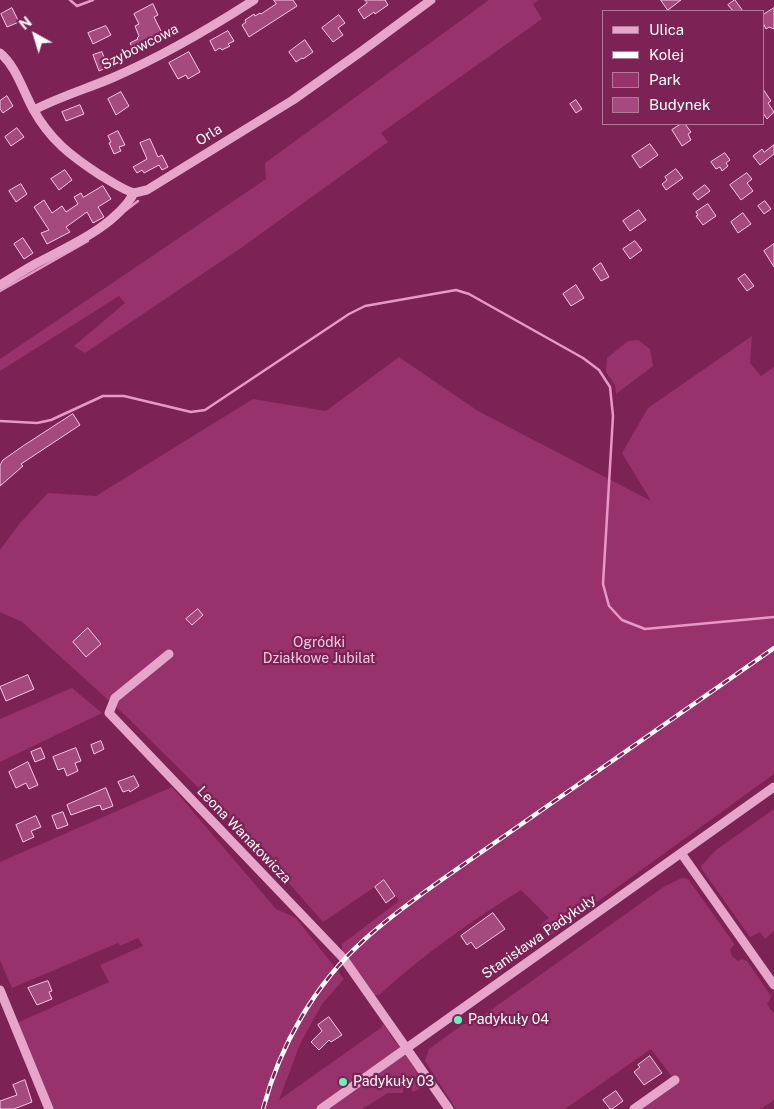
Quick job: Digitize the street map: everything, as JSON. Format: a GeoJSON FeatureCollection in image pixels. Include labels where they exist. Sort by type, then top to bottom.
{"type":"FeatureCollection","features":[{"type":"Feature","properties":{"kind":"street","name":"Szybowcowa"},"geometry":{"type":"LineString","coordinates":[[34,110],[121,73],[216,24],[254,0]]}},
{"type":"Feature","properties":{"kind":"street","name":"Orla"},"geometry":{"type":"LineString","coordinates":[[0,285],[67,248],[107,222],[129,201],[134,193],[147,190],[293,100],[431,0]]}},
{"type":"Feature","properties":{"kind":"street"},"geometry":{"type":"LineString","coordinates":[[0,53],[13,69],[46,130],[59,145],[73,157],[124,190],[134,193]]}},
{"type":"Feature","properties":{"kind":"street","name":"Leona Wanatowicza"},"geometry":{"type":"LineString","coordinates":[[169,654],[115,698],[109,713],[344,959],[406,1049]]}},
{"type":"Feature","properties":{"kind":"street","name":"Stanisława Padykuły"},"geometry":{"type":"LineString","coordinates":[[321,1109],[774,787]]}},
{"type":"Feature","properties":{"kind":"street"},"geometry":{"type":"LineString","coordinates":[[681,853],[774,985]]}},
{"type":"Feature","properties":{"kind":"street"},"geometry":{"type":"LineString","coordinates":[[0,990],[49,1109]]}},
{"type":"Feature","properties":{"kind":"street"},"geometry":{"type":"LineString","coordinates":[[406,1049],[426,1074],[449,1109]]}},
{"type":"Feature","properties":{"kind":"street"},"geometry":{"type":"LineString","coordinates":[[634,1109],[675,1080]]}},
{"type":"Feature","properties":{"kind":"green space"},"geometry":{"type":"Polygon","coordinates":[[[489,0],[539,0],[533,4],[542,19],[381,133],[388,142],[241,248],[85,353],[74,346],[125,303],[119,296],[0,371],[0,359],[266,179],[265,163],[489,0]]]}},
{"type":"Feature","properties":{"kind":"green space","name":"Ogródki Działkowe Jubilat"},"geometry":{"type":"Polygon","coordinates":[[[752,336],[750,363],[761,376],[774,367],[774,774],[550,936],[540,925],[549,918],[521,890],[448,939],[379,995],[374,995],[342,953],[342,944],[399,901],[385,880],[323,922],[249,838],[127,717],[22,622],[0,612],[0,550],[20,523],[48,493],[96,496],[253,399],[326,411],[399,357],[478,411],[651,501],[622,453],[648,408],[752,336]]]}},
{"type":"Feature","properties":{"kind":"green space"},"geometry":{"type":"Polygon","coordinates":[[[638,340],[650,349],[653,366],[616,394],[615,385],[606,372],[607,358],[628,341],[638,340]]]}},
{"type":"Feature","properties":{"kind":"green space"},"geometry":{"type":"Polygon","coordinates":[[[72,688],[102,713],[0,762],[0,719],[72,688]]]}},
{"type":"Feature","properties":{"kind":"green space"},"geometry":{"type":"Polygon","coordinates":[[[172,787],[276,909],[296,918],[344,979],[322,1004],[300,1044],[279,1100],[382,1027],[382,1024],[424,1078],[419,1089],[412,1092],[411,1086],[403,1086],[403,1093],[388,1093],[362,1109],[44,1109],[10,1026],[109,982],[100,965],[143,946],[138,938],[120,946],[118,943],[12,988],[0,960],[0,862],[172,787]]]}},
{"type":"Feature","properties":{"kind":"green space"},"geometry":{"type":"Polygon","coordinates":[[[774,809],[774,931],[765,939],[760,932],[750,937],[701,866],[716,850],[774,809]]]}},
{"type":"Feature","properties":{"kind":"green space"},"geometry":{"type":"Polygon","coordinates":[[[682,878],[688,879],[733,942],[734,945],[730,950],[732,956],[738,961],[742,959],[747,961],[771,996],[767,1003],[774,1013],[774,1100],[761,1109],[639,1109],[676,1082],[651,1049],[565,1109],[456,1109],[425,1061],[429,1049],[462,1025],[477,1020],[665,886],[682,878]]]}},
{"type":"Feature","properties":{"kind":"building"},"geometry":{"type":"Polygon","coordinates":[[[274,0],[293,0],[297,6],[249,37],[242,25],[246,22],[245,20],[254,14],[255,16],[261,14],[276,4],[274,0]]]}},
{"type":"Feature","properties":{"kind":"building"},"geometry":{"type":"Polygon","coordinates":[[[365,0],[385,0],[388,5],[364,19],[358,10],[367,3],[365,0]]]}},
{"type":"Feature","properties":{"kind":"building"},"geometry":{"type":"Polygon","coordinates":[[[661,0],[681,0],[668,10],[661,0]]]}},
{"type":"Feature","properties":{"kind":"building"},"geometry":{"type":"Polygon","coordinates":[[[735,0],[742,10],[732,10],[728,5],[735,0]]]}},
{"type":"Feature","properties":{"kind":"building"},"geometry":{"type":"Polygon","coordinates":[[[153,4],[158,15],[154,17],[163,35],[158,37],[160,42],[135,53],[130,43],[138,39],[139,36],[135,26],[139,24],[134,14],[153,4]]]}},
{"type":"Feature","properties":{"kind":"building"},"geometry":{"type":"Polygon","coordinates":[[[12,8],[19,22],[7,27],[1,14],[12,8]]]}},
{"type":"Feature","properties":{"kind":"building"},"geometry":{"type":"Polygon","coordinates":[[[774,8],[774,29],[769,27],[766,29],[764,14],[774,8]]]}},
{"type":"Feature","properties":{"kind":"building"},"geometry":{"type":"Polygon","coordinates":[[[339,15],[345,23],[338,28],[343,35],[333,42],[322,28],[339,15]]]}},
{"type":"Feature","properties":{"kind":"building"},"geometry":{"type":"Polygon","coordinates":[[[106,26],[111,35],[93,44],[88,33],[106,26]]]}},
{"type":"Feature","properties":{"kind":"building"},"geometry":{"type":"Polygon","coordinates":[[[228,31],[234,41],[228,44],[230,46],[215,51],[210,41],[228,31]]]}},
{"type":"Feature","properties":{"kind":"building"},"geometry":{"type":"Polygon","coordinates":[[[305,40],[313,52],[296,62],[289,52],[305,40]]]}},
{"type":"Feature","properties":{"kind":"building"},"geometry":{"type":"Polygon","coordinates":[[[102,52],[108,67],[99,71],[93,55],[102,52]]]}},
{"type":"Feature","properties":{"kind":"building"},"geometry":{"type":"Polygon","coordinates":[[[189,52],[200,72],[188,79],[186,75],[178,79],[169,63],[189,52]]]}},
{"type":"Feature","properties":{"kind":"building"},"geometry":{"type":"Polygon","coordinates":[[[764,90],[771,101],[768,103],[774,112],[767,119],[764,114],[764,90]]]}},
{"type":"Feature","properties":{"kind":"building"},"geometry":{"type":"Polygon","coordinates":[[[121,92],[129,106],[116,115],[108,99],[121,92]]]}},
{"type":"Feature","properties":{"kind":"building"},"geometry":{"type":"Polygon","coordinates":[[[7,96],[13,106],[3,113],[0,109],[0,101],[7,96]]]}},
{"type":"Feature","properties":{"kind":"building"},"geometry":{"type":"Polygon","coordinates":[[[576,100],[582,109],[576,113],[570,104],[576,100]]]}},
{"type":"Feature","properties":{"kind":"building"},"geometry":{"type":"Polygon","coordinates":[[[80,105],[84,114],[66,121],[62,112],[80,105]]]}},
{"type":"Feature","properties":{"kind":"building"},"geometry":{"type":"Polygon","coordinates":[[[680,125],[686,125],[691,132],[688,134],[691,140],[682,146],[672,130],[680,125]]]}},
{"type":"Feature","properties":{"kind":"building"},"geometry":{"type":"Polygon","coordinates":[[[17,128],[24,137],[11,146],[5,137],[17,128]]]}},
{"type":"Feature","properties":{"kind":"building"},"geometry":{"type":"Polygon","coordinates":[[[118,131],[125,145],[119,147],[121,151],[114,154],[108,136],[118,131]]]}},
{"type":"Feature","properties":{"kind":"building"},"geometry":{"type":"Polygon","coordinates":[[[150,139],[158,157],[162,155],[168,167],[162,170],[159,165],[144,173],[142,170],[137,173],[133,167],[147,159],[140,143],[150,139]]]}},
{"type":"Feature","properties":{"kind":"building"},"geometry":{"type":"Polygon","coordinates":[[[650,144],[658,155],[640,168],[632,156],[650,144]]]}},
{"type":"Feature","properties":{"kind":"building"},"geometry":{"type":"Polygon","coordinates":[[[774,145],[774,154],[760,165],[753,156],[762,149],[764,152],[774,145]]]}},
{"type":"Feature","properties":{"kind":"building"},"geometry":{"type":"Polygon","coordinates":[[[725,153],[730,160],[726,163],[728,166],[722,171],[720,167],[716,169],[711,162],[725,153]]]}},
{"type":"Feature","properties":{"kind":"building"},"geometry":{"type":"Polygon","coordinates":[[[676,169],[683,178],[666,190],[662,184],[667,180],[665,177],[676,169]]]}},
{"type":"Feature","properties":{"kind":"building"},"geometry":{"type":"Polygon","coordinates":[[[65,170],[72,180],[59,190],[51,179],[65,170]]]}},
{"type":"Feature","properties":{"kind":"building"},"geometry":{"type":"Polygon","coordinates":[[[747,173],[752,179],[747,183],[753,191],[741,200],[730,185],[747,173]]]}},
{"type":"Feature","properties":{"kind":"building"},"geometry":{"type":"Polygon","coordinates":[[[21,184],[27,194],[16,202],[9,191],[21,184]]]}},
{"type":"Feature","properties":{"kind":"building"},"geometry":{"type":"Polygon","coordinates":[[[705,185],[710,191],[698,200],[693,194],[705,185]]]}},
{"type":"Feature","properties":{"kind":"building"},"geometry":{"type":"Polygon","coordinates":[[[103,186],[111,199],[98,207],[104,217],[93,223],[87,212],[66,227],[70,232],[47,244],[41,233],[49,230],[34,207],[44,200],[52,213],[62,206],[66,212],[78,204],[74,197],[81,193],[83,197],[103,186]]]}},
{"type":"Feature","properties":{"kind":"building"},"geometry":{"type":"Polygon","coordinates":[[[765,201],[771,209],[764,214],[758,206],[765,201]]]}},
{"type":"Feature","properties":{"kind":"building"},"geometry":{"type":"Polygon","coordinates":[[[708,204],[716,216],[703,225],[696,216],[698,215],[696,212],[708,204]]]}},
{"type":"Feature","properties":{"kind":"building"},"geometry":{"type":"Polygon","coordinates":[[[639,210],[646,220],[630,231],[623,221],[639,210]]]}},
{"type":"Feature","properties":{"kind":"building"},"geometry":{"type":"Polygon","coordinates":[[[743,213],[751,224],[738,233],[731,222],[743,213]]]}},
{"type":"Feature","properties":{"kind":"building"},"geometry":{"type":"Polygon","coordinates":[[[23,238],[33,253],[24,259],[14,244],[23,238]]]}},
{"type":"Feature","properties":{"kind":"building"},"geometry":{"type":"Polygon","coordinates":[[[635,241],[642,250],[630,259],[623,249],[635,241]]]}},
{"type":"Feature","properties":{"kind":"building"},"geometry":{"type":"Polygon","coordinates":[[[774,244],[774,267],[764,251],[774,244]]]}},
{"type":"Feature","properties":{"kind":"building"},"geometry":{"type":"Polygon","coordinates":[[[601,263],[609,277],[601,281],[593,269],[601,263]]]}},
{"type":"Feature","properties":{"kind":"building"},"geometry":{"type":"Polygon","coordinates":[[[745,274],[754,286],[747,291],[738,279],[745,274]]]}},
{"type":"Feature","properties":{"kind":"building"},"geometry":{"type":"Polygon","coordinates":[[[576,285],[584,298],[571,306],[563,294],[576,285]]]}},
{"type":"Feature","properties":{"kind":"building"},"geometry":{"type":"Polygon","coordinates":[[[73,414],[80,425],[21,464],[23,466],[0,486],[0,465],[3,460],[73,414]]]}},
{"type":"Feature","properties":{"kind":"building"},"geometry":{"type":"Polygon","coordinates":[[[198,609],[203,615],[192,625],[186,619],[198,609]]]}},
{"type":"Feature","properties":{"kind":"building"},"geometry":{"type":"Polygon","coordinates":[[[88,628],[101,644],[86,657],[73,642],[88,628]]]}},
{"type":"Feature","properties":{"kind":"building"},"geometry":{"type":"Polygon","coordinates":[[[28,675],[34,689],[6,701],[0,687],[28,675]]]}},
{"type":"Feature","properties":{"kind":"building"},"geometry":{"type":"Polygon","coordinates":[[[101,741],[104,749],[94,754],[91,745],[101,741]]]}},
{"type":"Feature","properties":{"kind":"building"},"geometry":{"type":"Polygon","coordinates":[[[41,748],[45,758],[35,762],[31,752],[41,748]]]}},
{"type":"Feature","properties":{"kind":"building"},"geometry":{"type":"Polygon","coordinates":[[[76,748],[81,761],[75,763],[78,771],[67,776],[64,768],[58,770],[53,757],[76,748]]]}},
{"type":"Feature","properties":{"kind":"building"},"geometry":{"type":"Polygon","coordinates":[[[28,762],[38,785],[29,789],[26,783],[16,788],[9,772],[28,762]]]}},
{"type":"Feature","properties":{"kind":"building"},"geometry":{"type":"Polygon","coordinates":[[[134,776],[139,786],[130,792],[129,790],[123,792],[118,782],[134,776]]]}},
{"type":"Feature","properties":{"kind":"building"},"geometry":{"type":"Polygon","coordinates":[[[106,788],[113,806],[102,810],[100,805],[71,815],[67,805],[106,788]]]}},
{"type":"Feature","properties":{"kind":"building"},"geometry":{"type":"Polygon","coordinates":[[[63,812],[68,825],[57,829],[52,816],[63,812]]]}},
{"type":"Feature","properties":{"kind":"building"},"geometry":{"type":"Polygon","coordinates":[[[36,816],[41,827],[31,831],[34,837],[23,842],[16,825],[36,816]]]}},
{"type":"Feature","properties":{"kind":"building"},"geometry":{"type":"Polygon","coordinates":[[[384,880],[395,896],[386,903],[375,887],[384,880]]]}},
{"type":"Feature","properties":{"kind":"building"},"geometry":{"type":"Polygon","coordinates":[[[493,913],[505,929],[476,949],[471,942],[467,945],[461,936],[493,913]]]}},
{"type":"Feature","properties":{"kind":"building"},"geometry":{"type":"Polygon","coordinates":[[[48,981],[52,991],[49,992],[52,999],[37,1005],[28,988],[48,981]]]}},
{"type":"Feature","properties":{"kind":"building"},"geometry":{"type":"Polygon","coordinates":[[[329,1017],[342,1035],[331,1042],[329,1040],[319,1050],[311,1042],[322,1031],[318,1025],[329,1017]]]}},
{"type":"Feature","properties":{"kind":"building"},"geometry":{"type":"Polygon","coordinates":[[[650,1056],[662,1073],[644,1085],[634,1072],[640,1067],[638,1065],[650,1056]]]}},
{"type":"Feature","properties":{"kind":"building"},"geometry":{"type":"Polygon","coordinates":[[[25,1080],[32,1102],[14,1109],[0,1109],[0,1101],[17,1095],[13,1085],[25,1080]]]}},
{"type":"Feature","properties":{"kind":"building"},"geometry":{"type":"Polygon","coordinates":[[[616,1091],[623,1101],[610,1109],[603,1100],[616,1091]]]}},
{"type":"Feature","properties":{"kind":"waterway"},"geometry":{"type":"LineString","coordinates":[[70,0],[77,6],[93,0]]}},
{"type":"Feature","properties":{"kind":"waterway"},"geometry":{"type":"LineString","coordinates":[[125,211],[138,201]]}},
{"type":"Feature","properties":{"kind":"waterway"},"geometry":{"type":"LineString","coordinates":[[0,291],[88,241]]}},
{"type":"Feature","properties":{"kind":"waterway"},"geometry":{"type":"LineString","coordinates":[[0,421],[37,423],[51,420],[103,396],[124,396],[191,412],[205,410],[349,314],[365,306],[456,290],[469,294],[583,358],[599,370],[610,387],[613,416],[603,584],[609,606],[622,620],[645,629],[774,617]]}},
{"type":"Feature","properties":{"kind":"railway"},"geometry":{"type":"LineString","coordinates":[[263,1109],[279,1062],[302,1017],[330,976],[364,940],[391,917],[437,883],[774,648]]}},
{"type":"Feature","properties":{"kind":"place","name":"Padykuły 04"},"geometry":{"type":"Point","coordinates":[458,1020]}},
{"type":"Feature","properties":{"kind":"place","name":"Padykuły 03"},"geometry":{"type":"Point","coordinates":[343,1082]}}]}
